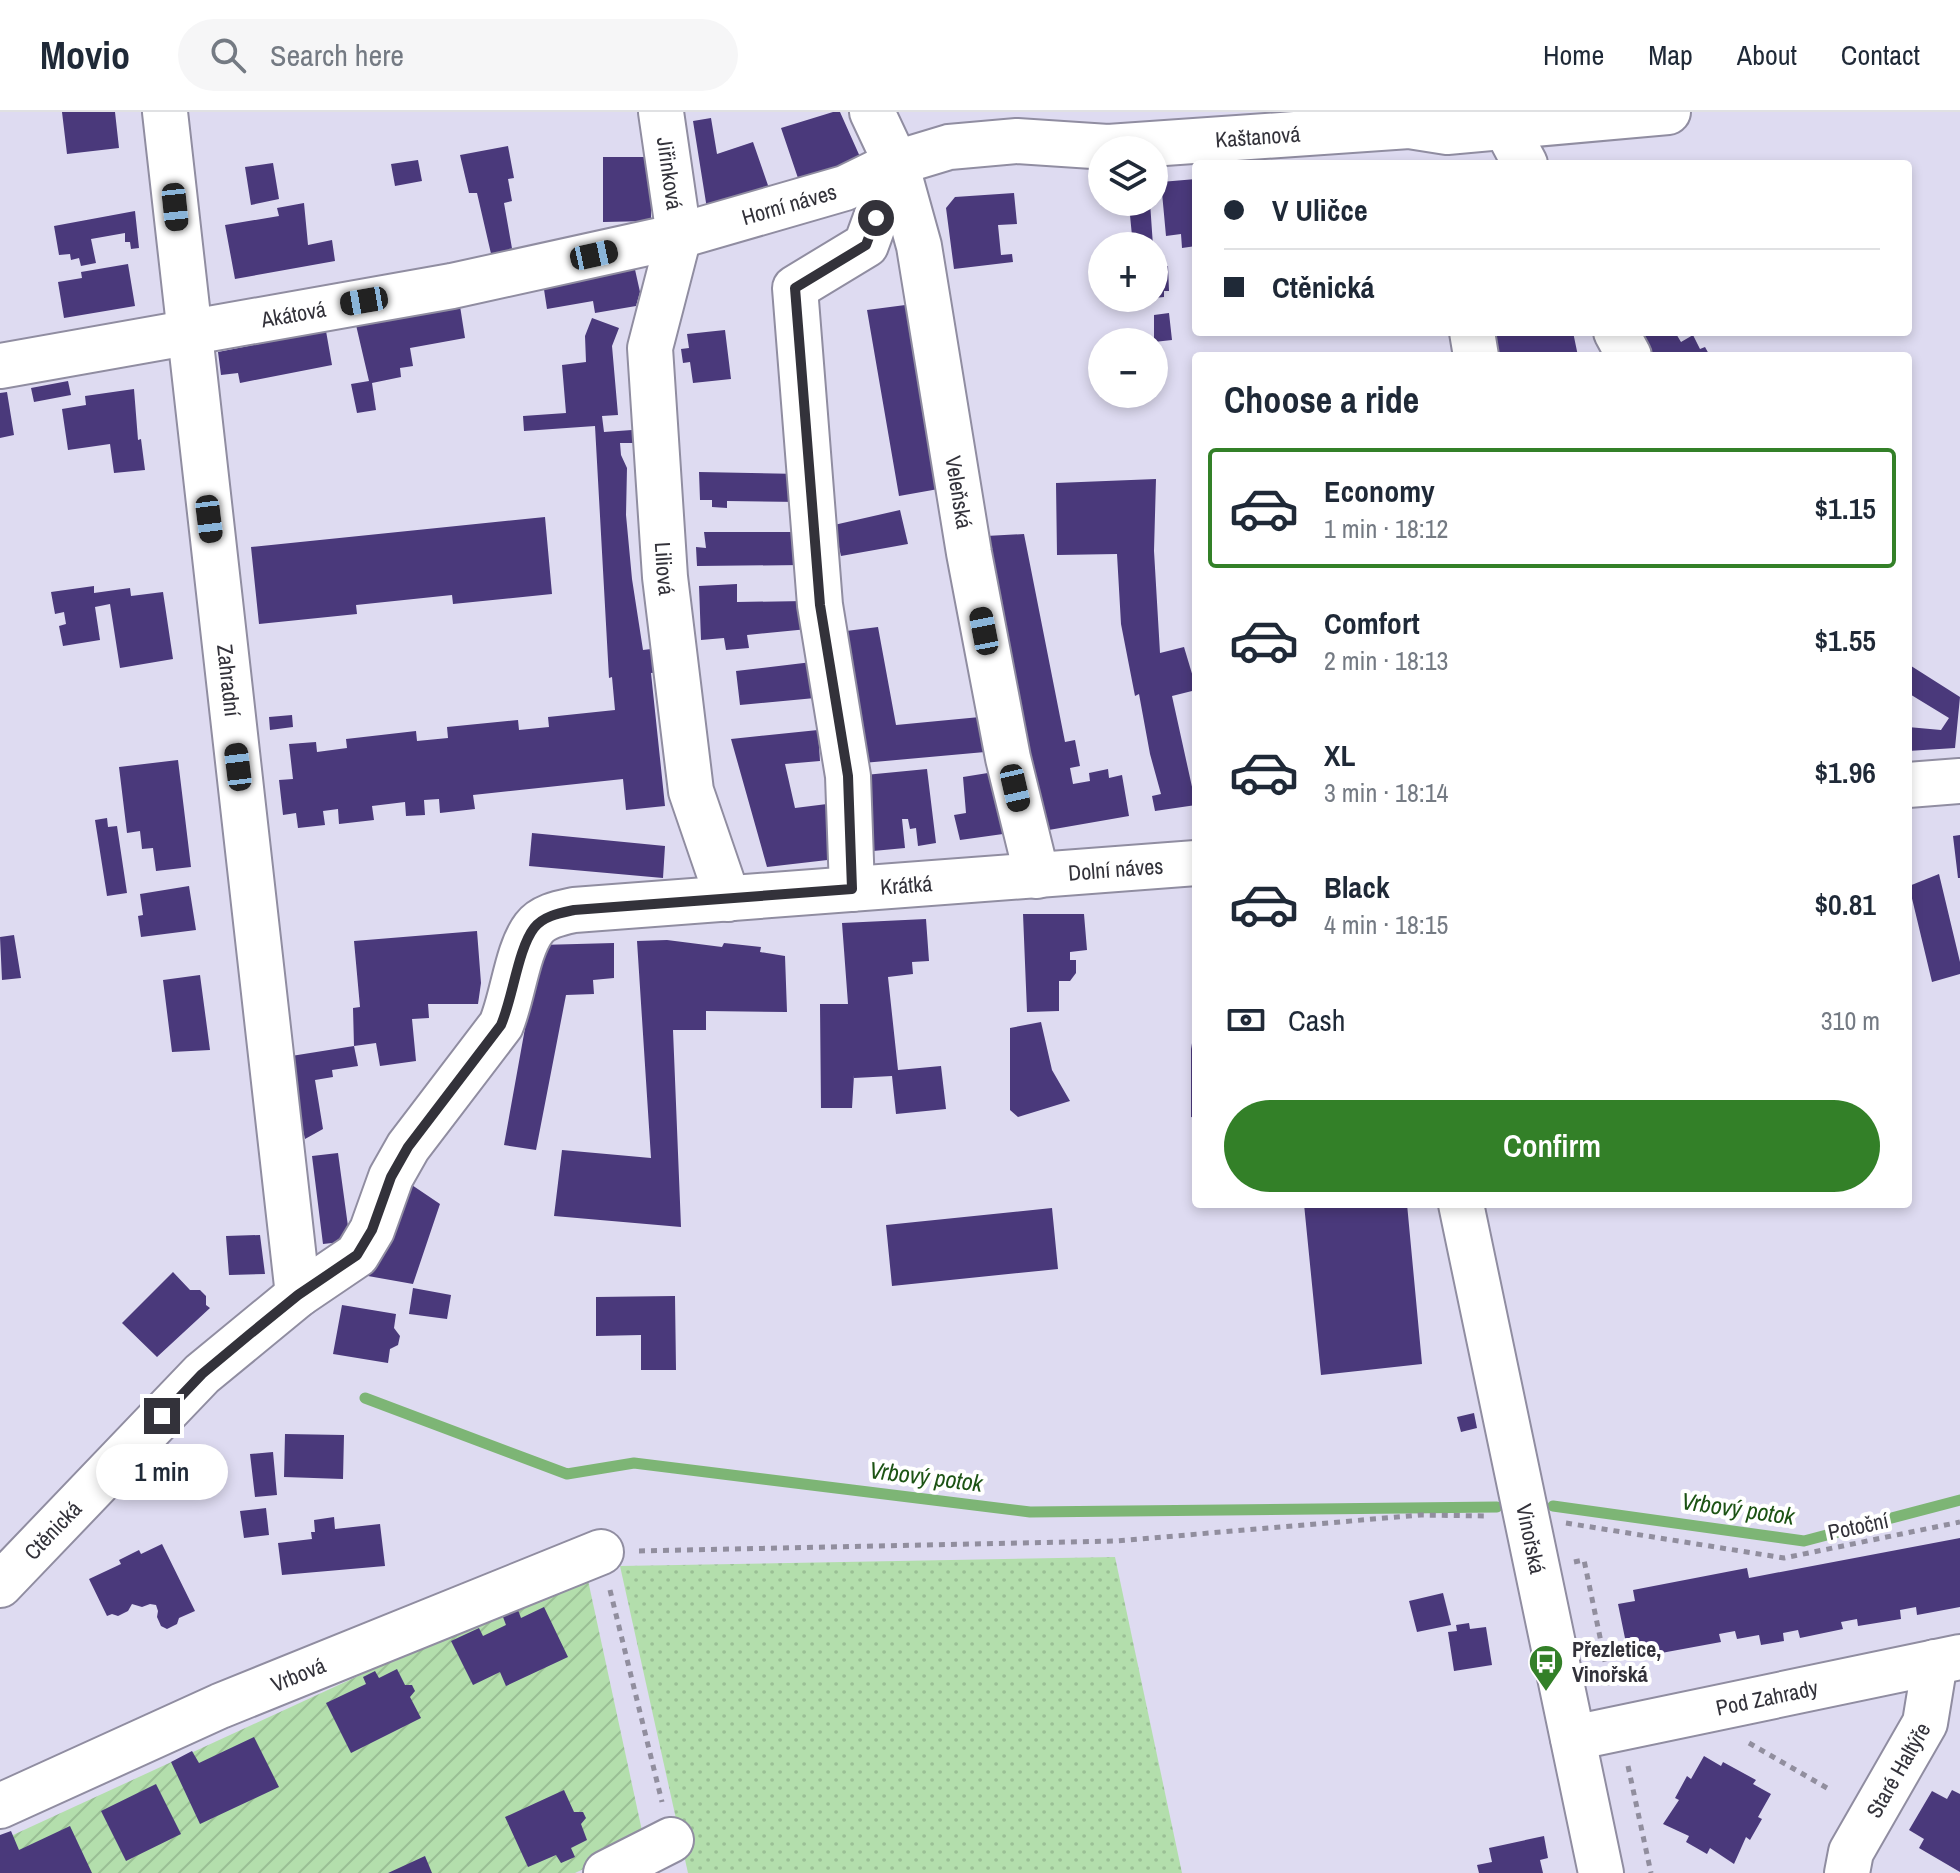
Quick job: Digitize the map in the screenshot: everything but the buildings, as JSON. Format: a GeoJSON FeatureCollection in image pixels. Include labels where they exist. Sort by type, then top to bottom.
{"type":"FeatureCollection","features":[{"type":"Feature","properties":{"kind":"street","name":"Zahradní"},"geometry":{"type":"LineString","coordinates":[[165,112],[298,1295]]}},
{"type":"Feature","properties":{"kind":"street","name":"Jiřinková"},"geometry":{"type":"LineString","coordinates":[[661,112],[679,236]]}},
{"type":"Feature","properties":{"kind":"street","name":"Veleňská"},"geometry":{"type":"LineString","coordinates":[[872,112],[896,163],[919,246],[969,553],[1008,758],[1037,876]]}},
{"type":"Feature","properties":{"kind":"street","name":"Kaštanová"},"geometry":{"type":"LineString","coordinates":[[896,163],[949,147],[1017,141],[1108,147],[1409,126],[1441,148],[1515,146],[1668,112]]}},
{"type":"Feature","properties":{"kind":"street","name":"Horní náves"},"geometry":{"type":"LineString","coordinates":[[679,236],[845,188],[896,163]]}},
{"type":"Feature","properties":{"kind":"street"},"geometry":{"type":"LineString","coordinates":[[852,889],[848,776],[820,605],[795,288],[866,245],[896,163]]}},
{"type":"Feature","properties":{"kind":"street","name":"Akátová"},"geometry":{"type":"LineString","coordinates":[[0,366],[452,286],[679,236]]}},
{"type":"Feature","properties":{"kind":"street","name":"Liliová"},"geometry":{"type":"LineString","coordinates":[[679,236],[650,348],[665,577],[691,791],[728,899]]}},
{"type":"Feature","properties":{"kind":"street"},"geometry":{"type":"LineString","coordinates":[[1912,785],[1960,781]]}},
{"type":"Feature","properties":{"kind":"street","name":"Dolní náves"},"geometry":{"type":"LineString","coordinates":[[1037,876],[1192,863]]}},
{"type":"Feature","properties":{"kind":"street","name":"Krátká"},"geometry":{"type":"LineString","coordinates":[[728,899],[1037,876]]}},
{"type":"Feature","properties":{"kind":"street","name":"Ctěnická"},"geometry":{"type":"LineString","coordinates":[[0,1585],[202,1374],[298,1295],[357,1255],[372,1230],[391,1177],[408,1147],[501,1025],[525,945],[535,926],[551,915],[574,910],[728,899]]}},
{"type":"Feature","properties":{"kind":"street","name":"Vinořská"},"geometry":{"type":"LineString","coordinates":[[1462,1208],[1601,1873]]}},
{"type":"Feature","properties":{"kind":"street","name":"Vrbová"},"geometry":{"type":"LineString","coordinates":[[0,1806],[220,1706],[601,1552]]}},
{"type":"Feature","properties":{"kind":"street","name":"Pod Zahrady"},"geometry":{"type":"LineString","coordinates":[[1573,1738],[1948,1660]]}},
{"type":"Feature","properties":{"kind":"street","name":"Staré Haltýře"},"geometry":{"type":"LineString","coordinates":[[1847,1873],[1851,1852],[1925,1723],[1948,1660]]}},
{"type":"Feature","properties":{"kind":"street"},"geometry":{"type":"LineString","coordinates":[[606,1873],[671,1840]]}},
{"type":"Feature","properties":{"kind":"path","name":"Potoční"},"geometry":{"type":"LineString","coordinates":[[601,1552],[1116,1541],[1421,1515],[1526,1517],[1784,1558],[1960,1522]]}},
{"type":"Feature","properties":{"kind":"path"},"geometry":{"type":"LineString","coordinates":[[601,1552],[671,1840]]}},
{"type":"Feature","properties":{"kind":"path"},"geometry":{"type":"LineString","coordinates":[[1760,1699],[1763,1719],[1749,1744],[1827,1788]]}},
{"type":"Feature","properties":{"kind":"green space"},"geometry":{"type":"Polygon","coordinates":[[[1115,1557],[1182,1873],[688,1873],[620,1566],[1115,1557]]]}},
{"type":"Feature","properties":{"kind":"green space"},"geometry":{"type":"Polygon","coordinates":[[[586,1571],[644,1840],[575,1873],[0,1873],[0,1841],[586,1571]]]}},
{"type":"Feature","properties":{"kind":"waterway","name":"Vrbový potok"},"geometry":{"type":"LineString","coordinates":[[365,1398],[567,1474],[634,1463],[1030,1512],[1497,1507]]}},
{"type":"Feature","properties":{"kind":"waterway","name":"Vrbový potok"},"geometry":{"type":"LineString","coordinates":[[1553,1506],[1804,1541],[1960,1500]]}},
{"type":"Feature","properties":{"kind":"place","name":"Přezletice, Vinořská"},"geometry":{"type":"Point","coordinates":[1546,1693]}},
{"type":"Feature","properties":{"kind":"route"},"geometry":{"type":"LineString","coordinates":[[162,1416],[202,1374],[250,1334],[298,1295],[357,1255],[372,1230],[400,1159],[501,1025],[525,945],[535,926],[551,915],[574,910],[852,889],[848,776],[820,605],[795,288],[866,245],[876,218]]}}]}
